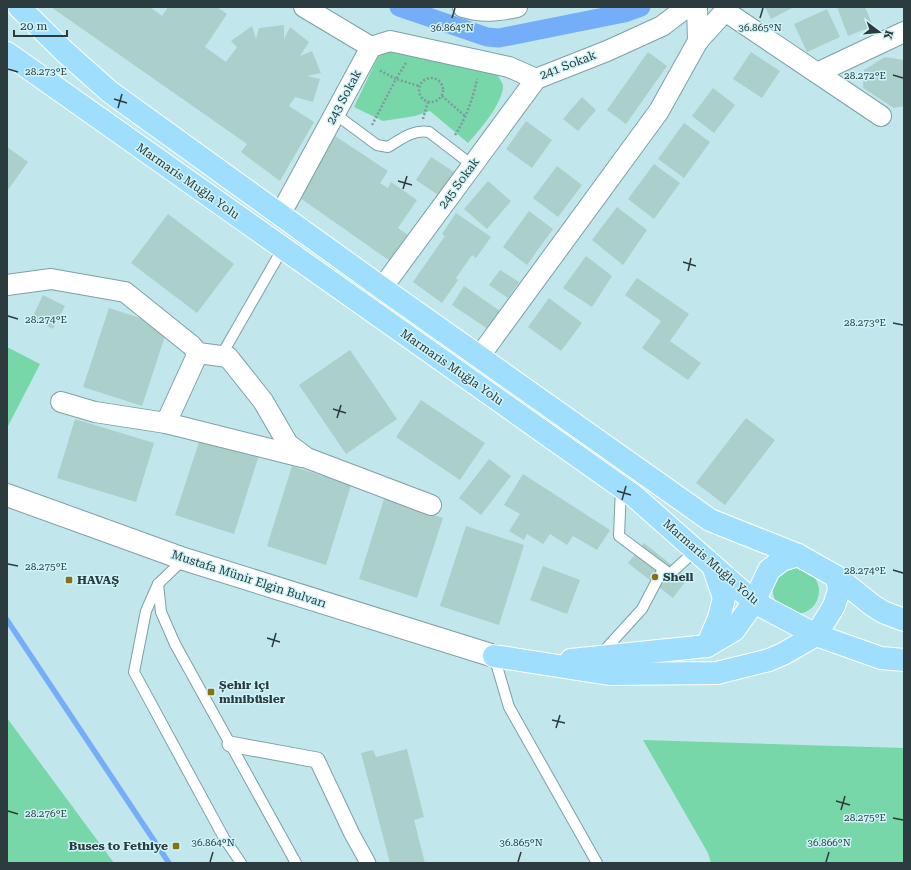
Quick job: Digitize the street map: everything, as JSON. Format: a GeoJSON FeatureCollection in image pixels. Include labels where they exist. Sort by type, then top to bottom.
{"type":"FeatureCollection","features":[{"type":"Feature","properties":{"kind":"highway"},"geometry":{"type":"LineString","coordinates":[[19,7],[65,52],[110,92],[382,288],[710,520],[798,555],[837,577],[883,612],[904,620]]}},
{"type":"Feature","properties":{"kind":"highway","name":"Marmaris Muğla Yolu"},"geometry":{"type":"LineString","coordinates":[[7,53],[634,496],[754,602],[816,635],[882,658],[904,660]]}},
{"type":"Feature","properties":{"kind":"highway"},"geometry":{"type":"LineString","coordinates":[[540,663],[706,646],[734,630],[754,602],[769,570],[782,560],[798,555]]}},
{"type":"Feature","properties":{"kind":"highway"},"geometry":{"type":"LineString","coordinates":[[706,646],[719,618],[724,598],[713,566]]}},
{"type":"Feature","properties":{"kind":"highway"},"geometry":{"type":"LineString","coordinates":[[494,656],[609,674],[717,673],[769,660],[783,654],[816,635],[834,606],[839,590],[837,577]]}},
{"type":"Feature","properties":{"kind":"highway"},"geometry":{"type":"LineString","coordinates":[[783,654],[829,650],[882,658]]}},
{"type":"Feature","properties":{"kind":"street"},"geometry":{"type":"LineString","coordinates":[[304,7],[367,54]]}},
{"type":"Feature","properties":{"kind":"street"},"geometry":{"type":"LineString","coordinates":[[463,7],[473,10],[498,11],[517,7]]}},
{"type":"Feature","properties":{"kind":"street","name":"241 Sokak"},"geometry":{"type":"LineString","coordinates":[[367,54],[390,40],[509,67],[536,79],[662,26],[687,7]]}},
{"type":"Feature","properties":{"kind":"street"},"geometry":{"type":"LineString","coordinates":[[697,7],[698,41]]}},
{"type":"Feature","properties":{"kind":"street"},"geometry":{"type":"LineString","coordinates":[[479,356],[659,111],[698,41],[724,9],[880,116]]}},
{"type":"Feature","properties":{"kind":"street"},"geometry":{"type":"LineString","coordinates":[[817,73],[904,32]]}},
{"type":"Feature","properties":{"kind":"street","name":"243 Sokak"},"geometry":{"type":"LineString","coordinates":[[280,215],[367,54]]}},
{"type":"Feature","properties":{"kind":"street","name":"245 Sokak"},"geometry":{"type":"LineString","coordinates":[[382,288],[536,79]]}},
{"type":"Feature","properties":{"kind":"street"},"geometry":{"type":"LineString","coordinates":[[7,285],[51,279],[125,292],[191,345],[198,353],[228,357],[263,401],[288,444],[307,458]]}},
{"type":"Feature","properties":{"kind":"street"},"geometry":{"type":"LineString","coordinates":[[166,423],[198,353]]}},
{"type":"Feature","properties":{"kind":"street"},"geometry":{"type":"LineString","coordinates":[[61,402],[95,412],[166,423],[307,458],[432,504]]}},
{"type":"Feature","properties":{"kind":"street","name":"Mustafa Münir Elgin Bulvarı"},"geometry":{"type":"LineString","coordinates":[[7,495],[184,559],[494,656]]}},
{"type":"Feature","properties":{"kind":"street"},"geometry":{"type":"LineString","coordinates":[[230,744],[317,760],[352,834],[368,863]]}},
{"type":"Feature","properties":{"kind":"lane"},"geometry":{"type":"LineString","coordinates":[[335,114],[377,145],[388,147],[410,134],[424,131],[429,132],[472,165]]}},
{"type":"Feature","properties":{"kind":"lane"},"geometry":{"type":"LineString","coordinates":[[222,356],[283,248]]}},
{"type":"Feature","properties":{"kind":"lane"},"geometry":{"type":"LineString","coordinates":[[621,487],[620,536],[670,574],[696,550]]}},
{"type":"Feature","properties":{"kind":"lane"},"geometry":{"type":"LineString","coordinates":[[184,559],[158,584],[146,610],[134,672],[224,838],[241,863]]}},
{"type":"Feature","properties":{"kind":"lane"},"geometry":{"type":"LineString","coordinates":[[599,657],[642,609],[663,569]]}},
{"type":"Feature","properties":{"kind":"lane"},"geometry":{"type":"LineString","coordinates":[[158,584],[162,612],[175,644],[296,863]]}},
{"type":"Feature","properties":{"kind":"lane"},"geometry":{"type":"LineString","coordinates":[[494,656],[509,707],[597,863]]}},
{"type":"Feature","properties":{"kind":"path"},"geometry":{"type":"LineString","coordinates":[[367,54],[396,79],[419,86]]}},
{"type":"Feature","properties":{"kind":"path"},"geometry":{"type":"LineString","coordinates":[[447,146],[463,122],[474,91],[481,61]]}},
{"type":"Feature","properties":{"kind":"path"},"geometry":{"type":"LineString","coordinates":[[435,78],[442,84],[442,96],[436,101],[424,101],[419,94],[419,86],[424,80],[435,78]]}},
{"type":"Feature","properties":{"kind":"path"},"geometry":{"type":"LineString","coordinates":[[366,137],[396,79]]}},
{"type":"Feature","properties":{"kind":"path"},"geometry":{"type":"LineString","coordinates":[[442,96],[465,116]]}},
{"type":"Feature","properties":{"kind":"green space"},"geometry":{"type":"Polygon","coordinates":[[[395,48],[452,65],[497,74],[503,85],[500,100],[490,116],[468,143],[430,111],[415,116],[383,121],[354,107],[378,57],[395,48]]]}},
{"type":"Feature","properties":{"kind":"green space"},"geometry":{"type":"Polygon","coordinates":[[[7,347],[40,364],[7,428],[7,347]]]}},
{"type":"Feature","properties":{"kind":"green space"},"geometry":{"type":"Polygon","coordinates":[[[791,568],[801,568],[813,574],[818,582],[818,600],[813,608],[805,613],[791,614],[783,611],[776,604],[773,596],[773,586],[776,578],[783,571],[791,568]]]}},
{"type":"Feature","properties":{"kind":"green space"},"geometry":{"type":"Polygon","coordinates":[[[7,718],[114,863],[7,863],[7,718]]]}},
{"type":"Feature","properties":{"kind":"green space"},"geometry":{"type":"Polygon","coordinates":[[[643,740],[904,748],[904,863],[711,863],[708,853],[643,740]]]}},
{"type":"Feature","properties":{"kind":"building"},"geometry":{"type":"Polygon","coordinates":[[[51,7],[150,7],[162,16],[168,7],[217,7],[227,14],[205,47],[226,62],[237,47],[231,41],[252,26],[256,39],[259,28],[284,25],[284,39],[290,27],[309,42],[300,56],[312,51],[321,73],[307,76],[320,79],[313,102],[295,97],[289,106],[314,122],[280,181],[241,152],[247,144],[51,7]]]}},
{"type":"Feature","properties":{"kind":"building"},"geometry":{"type":"Polygon","coordinates":[[[765,7],[794,7],[771,19],[765,7]]]}},
{"type":"Feature","properties":{"kind":"building"},"geometry":{"type":"Polygon","coordinates":[[[837,7],[865,7],[873,26],[848,36],[837,7]]]}},
{"type":"Feature","properties":{"kind":"building"},"geometry":{"type":"Polygon","coordinates":[[[827,9],[840,37],[807,52],[794,24],[827,9]]]}},
{"type":"Feature","properties":{"kind":"building"},"geometry":{"type":"Polygon","coordinates":[[[648,52],[667,66],[626,124],[607,110],[648,52]]]}},
{"type":"Feature","properties":{"kind":"building"},"geometry":{"type":"Polygon","coordinates":[[[751,52],[780,71],[762,98],[733,79],[751,52]]]}},
{"type":"Feature","properties":{"kind":"building"},"geometry":{"type":"Polygon","coordinates":[[[885,57],[904,60],[904,106],[894,108],[863,88],[864,70],[885,57]]]}},
{"type":"Feature","properties":{"kind":"building"},"geometry":{"type":"Polygon","coordinates":[[[713,88],[735,105],[714,133],[692,116],[713,88]]]}},
{"type":"Feature","properties":{"kind":"building"},"geometry":{"type":"Polygon","coordinates":[[[582,97],[596,110],[578,131],[563,119],[582,97]]]}},
{"type":"Feature","properties":{"kind":"building"},"geometry":{"type":"Polygon","coordinates":[[[526,121],[552,140],[532,168],[506,149],[526,121]]]}},
{"type":"Feature","properties":{"kind":"building"},"geometry":{"type":"Polygon","coordinates":[[[684,123],[710,142],[684,178],[658,159],[684,123]]]}},
{"type":"Feature","properties":{"kind":"building"},"geometry":{"type":"Polygon","coordinates":[[[332,134],[388,171],[380,183],[388,188],[391,182],[417,200],[398,228],[408,235],[390,261],[293,193],[332,134]]]}},
{"type":"Feature","properties":{"kind":"building"},"geometry":{"type":"Polygon","coordinates":[[[7,147],[28,162],[7,191],[7,147]]]}},
{"type":"Feature","properties":{"kind":"building"},"geometry":{"type":"Polygon","coordinates":[[[431,157],[454,172],[438,195],[416,180],[431,157]]]}},
{"type":"Feature","properties":{"kind":"building"},"geometry":{"type":"Polygon","coordinates":[[[654,164],[680,183],[654,219],[628,199],[654,164]]]}},
{"type":"Feature","properties":{"kind":"building"},"geometry":{"type":"Polygon","coordinates":[[[557,166],[582,185],[558,217],[533,198],[557,166]]]}},
{"type":"Feature","properties":{"kind":"building"},"geometry":{"type":"Polygon","coordinates":[[[488,181],[511,201],[487,229],[464,209],[488,181]]]}},
{"type":"Feature","properties":{"kind":"building"},"geometry":{"type":"Polygon","coordinates":[[[617,207],[647,230],[623,265],[592,240],[617,207]]]}},
{"type":"Feature","properties":{"kind":"building"},"geometry":{"type":"Polygon","coordinates":[[[529,211],[553,229],[527,265],[503,247],[529,211]]]}},
{"type":"Feature","properties":{"kind":"building"},"geometry":{"type":"Polygon","coordinates":[[[456,213],[491,237],[476,258],[472,255],[456,278],[458,280],[442,303],[413,282],[445,236],[442,234],[456,213]]]}},
{"type":"Feature","properties":{"kind":"building"},"geometry":{"type":"Polygon","coordinates":[[[168,214],[234,264],[197,313],[131,263],[168,214]]]}},
{"type":"Feature","properties":{"kind":"building"},"geometry":{"type":"Polygon","coordinates":[[[586,256],[612,276],[592,307],[563,288],[586,256]]]}},
{"type":"Feature","properties":{"kind":"building"},"geometry":{"type":"Polygon","coordinates":[[[500,270],[519,282],[508,298],[489,285],[500,270]]]}},
{"type":"Feature","properties":{"kind":"building"},"geometry":{"type":"Polygon","coordinates":[[[637,278],[689,314],[670,341],[701,363],[688,380],[642,348],[661,321],[625,295],[637,278]]]}},
{"type":"Feature","properties":{"kind":"building"},"geometry":{"type":"Polygon","coordinates":[[[464,286],[503,313],[491,331],[452,305],[464,286]]]}},
{"type":"Feature","properties":{"kind":"building"},"geometry":{"type":"Polygon","coordinates":[[[43,295],[65,306],[53,329],[32,318],[43,295]]]}},
{"type":"Feature","properties":{"kind":"building"},"geometry":{"type":"Polygon","coordinates":[[[549,298],[582,323],[561,351],[528,327],[549,298]]]}},
{"type":"Feature","properties":{"kind":"building"},"geometry":{"type":"Polygon","coordinates":[[[109,308],[168,327],[142,406],[83,387],[109,308]]]}},
{"type":"Feature","properties":{"kind":"building"},"geometry":{"type":"Polygon","coordinates":[[[350,350],[397,419],[346,454],[299,385],[350,350]]]}},
{"type":"Feature","properties":{"kind":"building"},"geometry":{"type":"Polygon","coordinates":[[[421,400],[485,443],[460,480],[396,437],[421,400]]]}},
{"type":"Feature","properties":{"kind":"building"},"geometry":{"type":"Polygon","coordinates":[[[746,418],[775,440],[725,505],[696,483],[746,418]]]}},
{"type":"Feature","properties":{"kind":"building"},"geometry":{"type":"Polygon","coordinates":[[[75,419],[154,443],[136,502],[57,478],[75,419]]]}},
{"type":"Feature","properties":{"kind":"building"},"geometry":{"type":"Polygon","coordinates":[[[201,436],[259,455],[234,534],[175,515],[201,436]]]}},
{"type":"Feature","properties":{"kind":"building"},"geometry":{"type":"Polygon","coordinates":[[[489,459],[511,476],[481,515],[459,498],[489,459]]]}},
{"type":"Feature","properties":{"kind":"building"},"geometry":{"type":"Polygon","coordinates":[[[292,466],[351,485],[326,565],[267,546],[292,466]]]}},
{"type":"Feature","properties":{"kind":"building"},"geometry":{"type":"Polygon","coordinates":[[[523,474],[610,530],[597,550],[573,536],[567,545],[550,534],[543,544],[527,534],[524,540],[509,531],[520,514],[504,505],[523,474]]]}},
{"type":"Feature","properties":{"kind":"building"},"geometry":{"type":"Polygon","coordinates":[[[384,499],[443,518],[417,598],[359,579],[384,499]]]}},
{"type":"Feature","properties":{"kind":"building"},"geometry":{"type":"Polygon","coordinates":[[[466,526],[524,545],[499,625],[440,606],[466,526]]]}},
{"type":"Feature","properties":{"kind":"building"},"geometry":{"type":"Polygon","coordinates":[[[644,543],[688,578],[673,598],[628,563],[644,543]]]}},
{"type":"Feature","properties":{"kind":"building"},"geometry":{"type":"Polygon","coordinates":[[[543,566],[580,580],[567,614],[530,600],[543,566]]]}},
{"type":"Feature","properties":{"kind":"building"},"geometry":{"type":"Polygon","coordinates":[[[407,749],[424,817],[414,820],[425,863],[390,863],[361,753],[373,750],[376,757],[407,749]]]}},
{"type":"Feature","properties":{"kind":"waterway"},"geometry":{"type":"LineString","coordinates":[[399,7],[487,37],[499,38],[624,13],[641,7]]}},
{"type":"Feature","properties":{"kind":"waterway"},"geometry":{"type":"LineString","coordinates":[[7,620],[169,863]]}},
{"type":"Feature","properties":{"kind":"place","name":"Shell"},"geometry":{"type":"Point","coordinates":[655,577]}},
{"type":"Feature","properties":{"kind":"place","name":"HAVAŞ"},"geometry":{"type":"Point","coordinates":[69,580]}},
{"type":"Feature","properties":{"kind":"place","name":"Șehir içi minibüsler"},"geometry":{"type":"Point","coordinates":[211,692]}},
{"type":"Feature","properties":{"kind":"place","name":"Buses to Fethiye"},"geometry":{"type":"Point","coordinates":[176,846]}}]}
